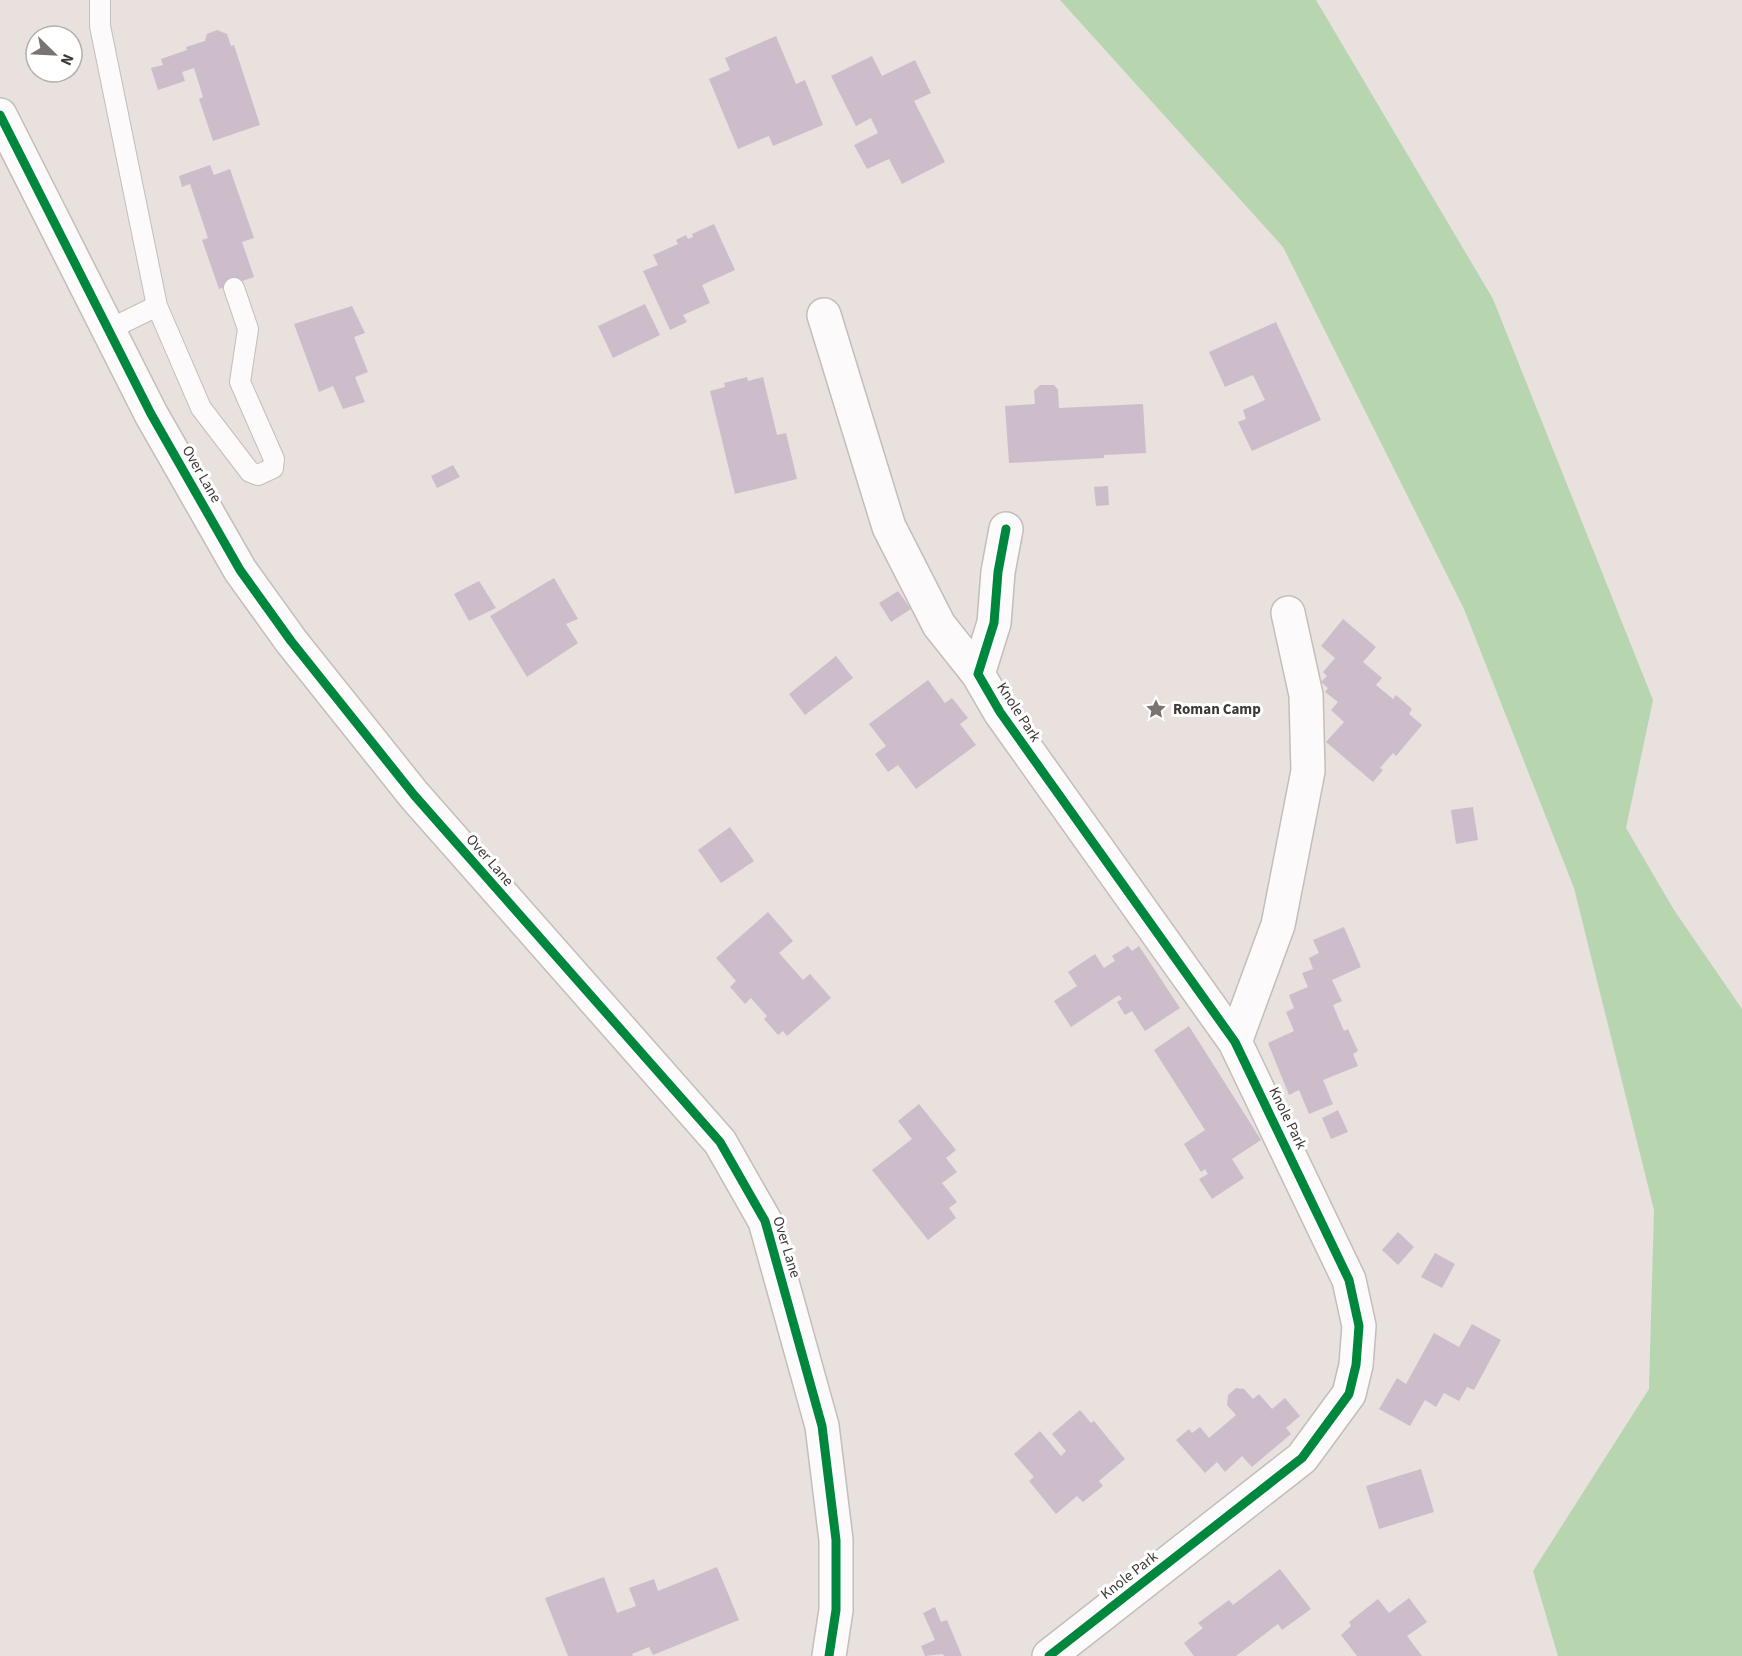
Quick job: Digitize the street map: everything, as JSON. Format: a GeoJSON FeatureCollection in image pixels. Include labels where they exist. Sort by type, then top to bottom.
{"type":"FeatureCollection","features":[{"type":"Feature","properties":{"kind":"street","name":"Over Lane"},"geometry":{"type":"LineString","coordinates":[[0,115],[151,414],[240,570],[291,641],[414,795],[720,1142],[765,1221],[822,1426],[836,1540],[836,1610],[829,1656]]}},
{"type":"Feature","properties":{"kind":"street"},"geometry":{"type":"LineString","coordinates":[[824,315],[889,527],[939,624],[978,674]]}},
{"type":"Feature","properties":{"kind":"street","name":"Knole Park"},"geometry":{"type":"LineString","coordinates":[[1006,529],[998,572],[994,623],[978,674],[999,712],[1235,1042],[1349,1280],[1359,1326],[1356,1365],[1349,1394],[1302,1458],[1049,1656]]}},
{"type":"Feature","properties":{"kind":"street"},"geometry":{"type":"LineString","coordinates":[[1235,1042],[1278,925],[1308,771],[1306,695],[1288,613]]}},
{"type":"Feature","properties":{"kind":"lane"},"geometry":{"type":"LineString","coordinates":[[100,0],[100,26],[157,306],[201,408],[250,472],[258,475],[273,468],[274,459],[240,382],[248,330],[234,288]]}},
{"type":"Feature","properties":{"kind":"lane"},"geometry":{"type":"LineString","coordinates":[[108,330],[157,306]]}},
{"type":"Feature","properties":{"kind":"green space"},"geometry":{"type":"Polygon","coordinates":[[[1060,0],[1316,0],[1493,299],[1653,700],[1626,828],[1674,910],[1742,1009],[1742,1656],[1558,1656],[1533,1571],[1649,1389],[1654,1210],[1574,888],[1464,609],[1283,247],[1060,0]]]}},
{"type":"Feature","properties":{"kind":"building"},"geometry":{"type":"Polygon","coordinates":[[[217,30],[227,34],[231,46],[234,45],[260,125],[213,141],[199,99],[203,97],[194,68],[182,72],[185,81],[158,90],[151,68],[163,65],[161,59],[205,41],[207,34],[217,30]]]}},
{"type":"Feature","properties":{"kind":"building"},"geometry":{"type":"Polygon","coordinates":[[[776,36],[796,84],[805,80],[823,125],[773,146],[769,136],[738,149],[709,79],[730,70],[725,58],[776,36]]]}},
{"type":"Feature","properties":{"kind":"building"},"geometry":{"type":"Polygon","coordinates":[[[872,56],[882,76],[915,60],[931,93],[914,101],[945,162],[902,184],[889,159],[867,169],[854,145],[878,133],[871,118],[856,126],[831,76],[872,56]]]}},
{"type":"Feature","properties":{"kind":"building"},"geometry":{"type":"Polygon","coordinates":[[[210,165],[214,175],[230,169],[254,238],[242,242],[254,277],[219,289],[202,240],[208,238],[190,184],[182,187],[179,176],[210,165]]]}},
{"type":"Feature","properties":{"kind":"building"},"geometry":{"type":"Polygon","coordinates":[[[714,224],[735,270],[702,285],[710,303],[683,315],[687,322],[670,330],[643,271],[658,265],[653,255],[678,244],[676,240],[686,235],[688,239],[693,237],[692,234],[714,224]]]}},
{"type":"Feature","properties":{"kind":"building"},"geometry":{"type":"Polygon","coordinates":[[[645,304],[660,335],[613,358],[598,326],[645,304]]]}},
{"type":"Feature","properties":{"kind":"building"},"geometry":{"type":"Polygon","coordinates":[[[352,306],[365,333],[354,337],[368,372],[355,377],[365,402],[343,409],[333,386],[319,392],[294,324],[352,306]]]}},
{"type":"Feature","properties":{"kind":"building"},"geometry":{"type":"Polygon","coordinates":[[[1276,322],[1321,420],[1252,451],[1238,422],[1246,419],[1243,410],[1265,400],[1253,375],[1225,387],[1209,352],[1276,322]]]}},
{"type":"Feature","properties":{"kind":"building"},"geometry":{"type":"Polygon","coordinates":[[[747,377],[748,381],[763,377],[777,435],[786,433],[797,479],[735,494],[710,391],[725,387],[724,383],[747,377]]]}},
{"type":"Feature","properties":{"kind":"building"},"geometry":{"type":"Polygon","coordinates":[[[1040,385],[1054,385],[1058,390],[1059,408],[1143,404],[1146,453],[1104,455],[1104,458],[1009,463],[1005,406],[1035,404],[1034,391],[1040,385]]]}},
{"type":"Feature","properties":{"kind":"building"},"geometry":{"type":"Polygon","coordinates":[[[453,465],[460,477],[437,488],[431,476],[453,465]]]}},
{"type":"Feature","properties":{"kind":"building"},"geometry":{"type":"Polygon","coordinates":[[[1108,486],[1109,505],[1096,506],[1094,487],[1108,486]]]}},
{"type":"Feature","properties":{"kind":"building"},"geometry":{"type":"Polygon","coordinates":[[[554,578],[578,619],[566,624],[578,643],[527,677],[490,616],[554,578]]]}},
{"type":"Feature","properties":{"kind":"building"},"geometry":{"type":"Polygon","coordinates":[[[479,581],[496,608],[469,621],[454,594],[479,581]]]}},
{"type":"Feature","properties":{"kind":"building"},"geometry":{"type":"Polygon","coordinates":[[[898,591],[911,609],[891,622],[879,603],[898,591]]]}},
{"type":"Feature","properties":{"kind":"building"},"geometry":{"type":"Polygon","coordinates":[[[1343,619],[1376,647],[1363,662],[1382,678],[1376,685],[1393,699],[1396,695],[1412,709],[1409,714],[1422,725],[1396,756],[1393,753],[1380,768],[1383,770],[1373,782],[1326,742],[1344,722],[1331,710],[1338,702],[1325,692],[1328,688],[1321,682],[1327,676],[1323,672],[1335,658],[1321,646],[1343,619]]]}},
{"type":"Feature","properties":{"kind":"building"},"geometry":{"type":"Polygon","coordinates":[[[836,656],[853,678],[805,715],[789,694],[836,656]]]}},
{"type":"Feature","properties":{"kind":"building"},"geometry":{"type":"Polygon","coordinates":[[[928,680],[945,703],[952,698],[968,718],[960,724],[976,745],[916,789],[898,765],[888,772],[875,754],[886,746],[869,724],[928,680]]]}},
{"type":"Feature","properties":{"kind":"building"},"geometry":{"type":"Polygon","coordinates":[[[1473,807],[1478,840],[1456,844],[1451,810],[1473,807]]]}},
{"type":"Feature","properties":{"kind":"building"},"geometry":{"type":"Polygon","coordinates":[[[730,827],[754,861],[721,883],[698,850],[730,827]]]}},
{"type":"Feature","properties":{"kind":"building"},"geometry":{"type":"Polygon","coordinates":[[[768,912],[793,941],[779,953],[803,980],[810,974],[831,998],[787,1036],[783,1031],[778,1035],[764,1019],[767,1016],[751,998],[745,1004],[730,987],[736,981],[716,958],[768,912]]]}},
{"type":"Feature","properties":{"kind":"building"},"geometry":{"type":"Polygon","coordinates":[[[1344,927],[1361,967],[1332,980],[1342,1001],[1333,1005],[1344,1031],[1348,1029],[1358,1051],[1353,1054],[1358,1066],[1323,1080],[1333,1104],[1309,1114],[1299,1090],[1289,1095],[1268,1043],[1294,1031],[1286,1012],[1294,1008],[1289,995],[1308,987],[1302,973],[1313,969],[1309,958],[1319,953],[1313,940],[1344,927]]]}},
{"type":"Feature","properties":{"kind":"building"},"geometry":{"type":"Polygon","coordinates":[[[1128,946],[1132,951],[1139,946],[1180,1008],[1145,1031],[1132,1011],[1125,1015],[1117,1002],[1122,999],[1119,995],[1071,1027],[1054,1001],[1077,986],[1068,972],[1095,954],[1104,968],[1115,961],[1112,956],[1128,946]]]}},
{"type":"Feature","properties":{"kind":"building"},"geometry":{"type":"Polygon","coordinates":[[[1189,1026],[1261,1140],[1232,1159],[1244,1178],[1212,1199],[1199,1179],[1208,1174],[1205,1169],[1201,1172],[1184,1144],[1205,1130],[1154,1050],[1189,1026]]]}},
{"type":"Feature","properties":{"kind":"building"},"geometry":{"type":"Polygon","coordinates":[[[919,1104],[956,1150],[946,1158],[957,1172],[942,1183],[957,1202],[949,1208],[956,1218],[928,1240],[872,1170],[912,1139],[898,1121],[919,1104]]]}},
{"type":"Feature","properties":{"kind":"building"},"geometry":{"type":"Polygon","coordinates":[[[1338,1110],[1348,1132],[1331,1139],[1322,1118],[1338,1110]]]}},
{"type":"Feature","properties":{"kind":"building"},"geometry":{"type":"Polygon","coordinates":[[[1398,1232],[1414,1247],[1398,1265],[1382,1250],[1398,1232]]]}},
{"type":"Feature","properties":{"kind":"building"},"geometry":{"type":"Polygon","coordinates":[[[1435,1253],[1455,1264],[1442,1288],[1421,1277],[1435,1253]]]}},
{"type":"Feature","properties":{"kind":"building"},"geometry":{"type":"Polygon","coordinates":[[[1472,1324],[1501,1340],[1474,1390],[1467,1387],[1459,1401],[1444,1393],[1436,1407],[1425,1400],[1410,1426],[1379,1409],[1397,1378],[1406,1384],[1434,1333],[1459,1347],[1472,1324]]]}},
{"type":"Feature","properties":{"kind":"building"},"geometry":{"type":"Polygon","coordinates":[[[1236,1388],[1244,1389],[1253,1399],[1259,1394],[1272,1409],[1285,1398],[1300,1416],[1286,1428],[1291,1434],[1252,1467],[1242,1456],[1225,1472],[1217,1462],[1205,1473],[1176,1440],[1189,1429],[1192,1433],[1200,1427],[1209,1438],[1236,1415],[1227,1405],[1228,1395],[1236,1388]]]}},
{"type":"Feature","properties":{"kind":"building"},"geometry":{"type":"Polygon","coordinates":[[[1080,1410],[1091,1423],[1094,1421],[1125,1459],[1099,1481],[1103,1486],[1083,1502],[1077,1496],[1056,1514],[1029,1481],[1034,1477],[1014,1454],[1040,1431],[1061,1456],[1066,1451],[1052,1434],[1080,1410]]]}},
{"type":"Feature","properties":{"kind":"building"},"geometry":{"type":"Polygon","coordinates":[[[1421,1469],[1434,1512],[1379,1529],[1366,1486],[1421,1469]]]}},
{"type":"Feature","properties":{"kind":"building"},"geometry":{"type":"Polygon","coordinates":[[[717,1567],[739,1620],[653,1655],[649,1647],[632,1654],[633,1656],[568,1656],[545,1598],[604,1577],[617,1613],[636,1606],[629,1588],[654,1579],[658,1591],[717,1567]]]}},
{"type":"Feature","properties":{"kind":"building"},"geometry":{"type":"Polygon","coordinates":[[[1280,1569],[1311,1609],[1282,1630],[1278,1624],[1236,1656],[1194,1656],[1184,1643],[1203,1628],[1198,1623],[1229,1600],[1233,1605],[1280,1569]]]}},
{"type":"Feature","properties":{"kind":"building"},"geometry":{"type":"Polygon","coordinates":[[[1409,1598],[1427,1622],[1407,1636],[1422,1656],[1357,1656],[1341,1635],[1351,1626],[1349,1622],[1378,1599],[1389,1613],[1409,1598]]]}},
{"type":"Feature","properties":{"kind":"building"},"geometry":{"type":"Polygon","coordinates":[[[935,1607],[941,1622],[947,1620],[962,1656],[944,1656],[943,1654],[925,1656],[921,1646],[935,1640],[923,1613],[935,1607]]]}},
{"type":"Feature","properties":{"kind":"cycle path"},"geometry":{"type":"LineString","coordinates":[[0,115],[151,414],[240,570],[291,641],[414,795],[720,1142],[765,1221],[822,1426],[836,1540],[836,1610],[829,1656]]}},
{"type":"Feature","properties":{"kind":"cycle path"},"geometry":{"type":"LineString","coordinates":[[1006,529],[998,572],[994,623],[978,674],[1000,712],[1235,1042],[1349,1280],[1359,1326],[1356,1365],[1349,1394],[1302,1458],[1049,1656]]}},
{"type":"Feature","properties":{"kind":"place","name":"Roman Camp"},"geometry":{"type":"Point","coordinates":[1156,709]}}]}
